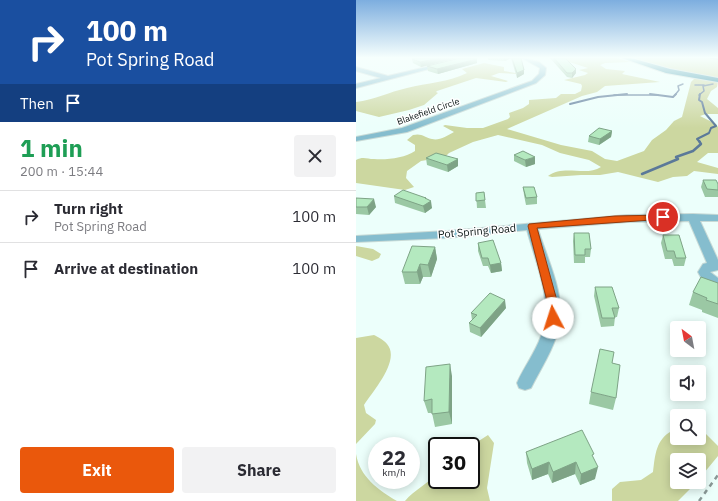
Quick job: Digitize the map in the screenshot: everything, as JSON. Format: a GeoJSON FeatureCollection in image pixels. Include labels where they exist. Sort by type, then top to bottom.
{"type":"FeatureCollection","features":[{"type":"Feature","properties":{"kind":"street"},"geometry":{"type":"LineString","coordinates":[[356,86],[373,81]]}},
{"type":"Feature","properties":{"kind":"street","name":"Blakefield Circle"},"geometry":{"type":"LineString","coordinates":[[356,139],[379,136],[404,130],[535,81]]}},
{"type":"Feature","properties":{"kind":"street"},"geometry":{"type":"LineString","coordinates":[[693,217],[716,266],[707,267],[704,272],[708,278],[718,283]]}},
{"type":"Feature","properties":{"kind":"street","name":"Pot Spring Road"},"geometry":{"type":"LineString","coordinates":[[356,239],[390,238],[615,219],[693,217],[718,218]]}},
{"type":"Feature","properties":{"kind":"street"},"geometry":{"type":"LineString","coordinates":[[525,383],[547,340],[553,318],[551,297],[532,226]]}},
{"type":"Feature","properties":{"kind":"path"},"geometry":{"type":"LineString","coordinates":[[699,501],[718,475]]}},
{"type":"Feature","properties":{"kind":"green space"},"geometry":{"type":"Polygon","coordinates":[[[466,81],[437,91],[436,92],[438,93],[424,105],[409,110],[379,117],[356,111],[356,102],[369,100],[407,88],[438,82],[466,81]]]}},
{"type":"Feature","properties":{"kind":"green space"},"geometry":{"type":"Polygon","coordinates":[[[570,81],[660,82],[605,86],[597,92],[582,96],[507,129],[561,145],[592,151],[605,159],[617,161],[644,151],[652,140],[666,130],[674,121],[682,117],[692,81],[718,82],[717,87],[711,91],[707,99],[718,108],[718,114],[706,114],[700,116],[716,124],[718,127],[718,153],[708,153],[697,162],[718,168],[718,174],[694,171],[687,176],[673,177],[658,182],[618,172],[600,175],[552,177],[548,176],[561,171],[589,171],[601,167],[589,160],[560,153],[542,145],[498,135],[473,142],[449,153],[445,157],[421,161],[407,171],[406,178],[414,187],[405,190],[356,183],[356,160],[358,159],[390,159],[401,157],[415,151],[415,145],[407,140],[413,135],[440,139],[454,132],[443,126],[445,125],[467,128],[483,128],[508,119],[510,117],[509,113],[523,108],[529,104],[529,100],[556,98],[561,94],[575,94],[581,91],[581,84],[570,81]]]}},
{"type":"Feature","properties":{"kind":"green space"},"geometry":{"type":"Polygon","coordinates":[[[356,246],[373,249],[381,254],[379,258],[372,261],[356,256],[356,246]]]}},
{"type":"Feature","properties":{"kind":"green space"},"geometry":{"type":"Polygon","coordinates":[[[374,335],[387,344],[391,358],[379,384],[364,405],[366,413],[376,420],[375,424],[356,444],[356,338],[374,335]]]}},
{"type":"Feature","properties":{"kind":"green space"},"geometry":{"type":"Polygon","coordinates":[[[670,432],[670,445],[706,445],[706,434],[718,446],[718,456],[706,471],[706,453],[670,453],[670,489],[690,489],[678,501],[612,501],[612,489],[620,482],[641,480],[653,472],[657,448],[659,443],[670,432]]]}},
{"type":"Feature","properties":{"kind":"green space"},"geometry":{"type":"Polygon","coordinates":[[[488,435],[494,443],[487,488],[490,501],[405,501],[428,481],[428,489],[480,489],[480,440],[488,435]]]}},
{"type":"Feature","properties":{"kind":"green space"},"geometry":{"type":"Polygon","coordinates":[[[356,454],[361,470],[368,478],[368,489],[379,489],[397,501],[356,501],[356,454]]]}},
{"type":"Feature","properties":{"kind":"building"},"geometry":{"type":"Polygon","coordinates":[[[599,128],[612,131],[600,139],[589,136],[599,128]]]}},
{"type":"Feature","properties":{"kind":"building"},"geometry":{"type":"Polygon","coordinates":[[[523,151],[535,157],[525,160],[514,155],[523,151]]]}},
{"type":"Feature","properties":{"kind":"building"},"geometry":{"type":"Polygon","coordinates":[[[436,153],[458,159],[447,165],[426,158],[436,153]]]}},
{"type":"Feature","properties":{"kind":"building"},"geometry":{"type":"Polygon","coordinates":[[[703,180],[716,180],[718,190],[707,189],[703,180]]]}},
{"type":"Feature","properties":{"kind":"building"},"geometry":{"type":"Polygon","coordinates":[[[523,187],[534,187],[537,197],[526,198],[523,187]]]}},
{"type":"Feature","properties":{"kind":"building"},"geometry":{"type":"Polygon","coordinates":[[[403,190],[431,201],[423,206],[394,196],[403,190]]]}},
{"type":"Feature","properties":{"kind":"building"},"geometry":{"type":"Polygon","coordinates":[[[484,192],[485,200],[476,201],[476,193],[484,192]]]}},
{"type":"Feature","properties":{"kind":"building"},"geometry":{"type":"Polygon","coordinates":[[[356,198],[374,199],[367,207],[356,207],[356,198]]]}},
{"type":"Feature","properties":{"kind":"building"},"geometry":{"type":"Polygon","coordinates":[[[574,233],[589,233],[591,249],[585,249],[585,255],[575,255],[574,233]]]}},
{"type":"Feature","properties":{"kind":"building"},"geometry":{"type":"Polygon","coordinates":[[[663,235],[679,235],[686,258],[676,258],[674,251],[667,251],[663,235]]]}},
{"type":"Feature","properties":{"kind":"building"},"geometry":{"type":"Polygon","coordinates":[[[493,240],[501,263],[490,265],[488,258],[482,258],[478,243],[493,240]]]}},
{"type":"Feature","properties":{"kind":"building"},"geometry":{"type":"Polygon","coordinates":[[[412,246],[435,247],[428,265],[420,264],[417,272],[402,272],[412,246]]]}},
{"type":"Feature","properties":{"kind":"building"},"geometry":{"type":"Polygon","coordinates":[[[701,277],[718,283],[718,304],[706,300],[707,298],[693,292],[701,277]]]}},
{"type":"Feature","properties":{"kind":"building"},"geometry":{"type":"Polygon","coordinates":[[[595,287],[612,287],[619,308],[612,308],[615,318],[602,318],[595,287]]]}},
{"type":"Feature","properties":{"kind":"building"},"geometry":{"type":"Polygon","coordinates":[[[490,293],[505,300],[480,328],[469,323],[477,315],[471,313],[490,293]]]}},
{"type":"Feature","properties":{"kind":"building"},"geometry":{"type":"Polygon","coordinates":[[[600,349],[614,352],[612,363],[620,365],[616,398],[591,392],[600,349]]]}},
{"type":"Feature","properties":{"kind":"building"},"geometry":{"type":"Polygon","coordinates":[[[450,364],[449,412],[432,414],[432,399],[424,401],[426,367],[450,364]]]}},
{"type":"Feature","properties":{"kind":"building"},"geometry":{"type":"Polygon","coordinates":[[[582,430],[594,454],[592,455],[598,467],[581,474],[576,462],[553,472],[549,462],[532,469],[526,452],[582,430]]]}},
{"type":"Feature","properties":{"kind":"waterway"},"geometry":{"type":"LineString","coordinates":[[675,95],[679,90],[678,86],[683,84]]}},
{"type":"Feature","properties":{"kind":"waterway"},"geometry":{"type":"LineString","coordinates":[[700,94],[704,91],[703,86],[713,84]]}},
{"type":"Feature","properties":{"kind":"waterway"},"geometry":{"type":"LineString","coordinates":[[695,85],[704,85]]}},
{"type":"Feature","properties":{"kind":"waterway"},"geometry":{"type":"LineString","coordinates":[[617,95],[627,94]]}},
{"type":"Feature","properties":{"kind":"waterway"},"geometry":{"type":"LineString","coordinates":[[650,94],[658,95]]}},
{"type":"Feature","properties":{"kind":"waterway"},"geometry":{"type":"LineString","coordinates":[[699,141],[697,139],[709,133],[711,128],[716,126],[705,113],[702,102],[699,100],[700,94]]}},
{"type":"Feature","properties":{"kind":"waterway"},"geometry":{"type":"LineString","coordinates":[[570,104],[598,97],[617,95]]}},
{"type":"Feature","properties":{"kind":"waterway"},"geometry":{"type":"LineString","coordinates":[[617,95],[658,95]]}},
{"type":"Feature","properties":{"kind":"waterway"},"geometry":{"type":"LineString","coordinates":[[658,95],[673,97],[675,95]]}},
{"type":"Feature","properties":{"kind":"waterway"},"geometry":{"type":"LineString","coordinates":[[642,174],[678,159],[676,157],[693,151],[701,144],[699,141]]}},
{"type":"Feature","properties":{"kind":"route"},"geometry":{"type":"LineString","coordinates":[[553,318],[551,297],[532,226],[615,219],[663,217]]}}]}
